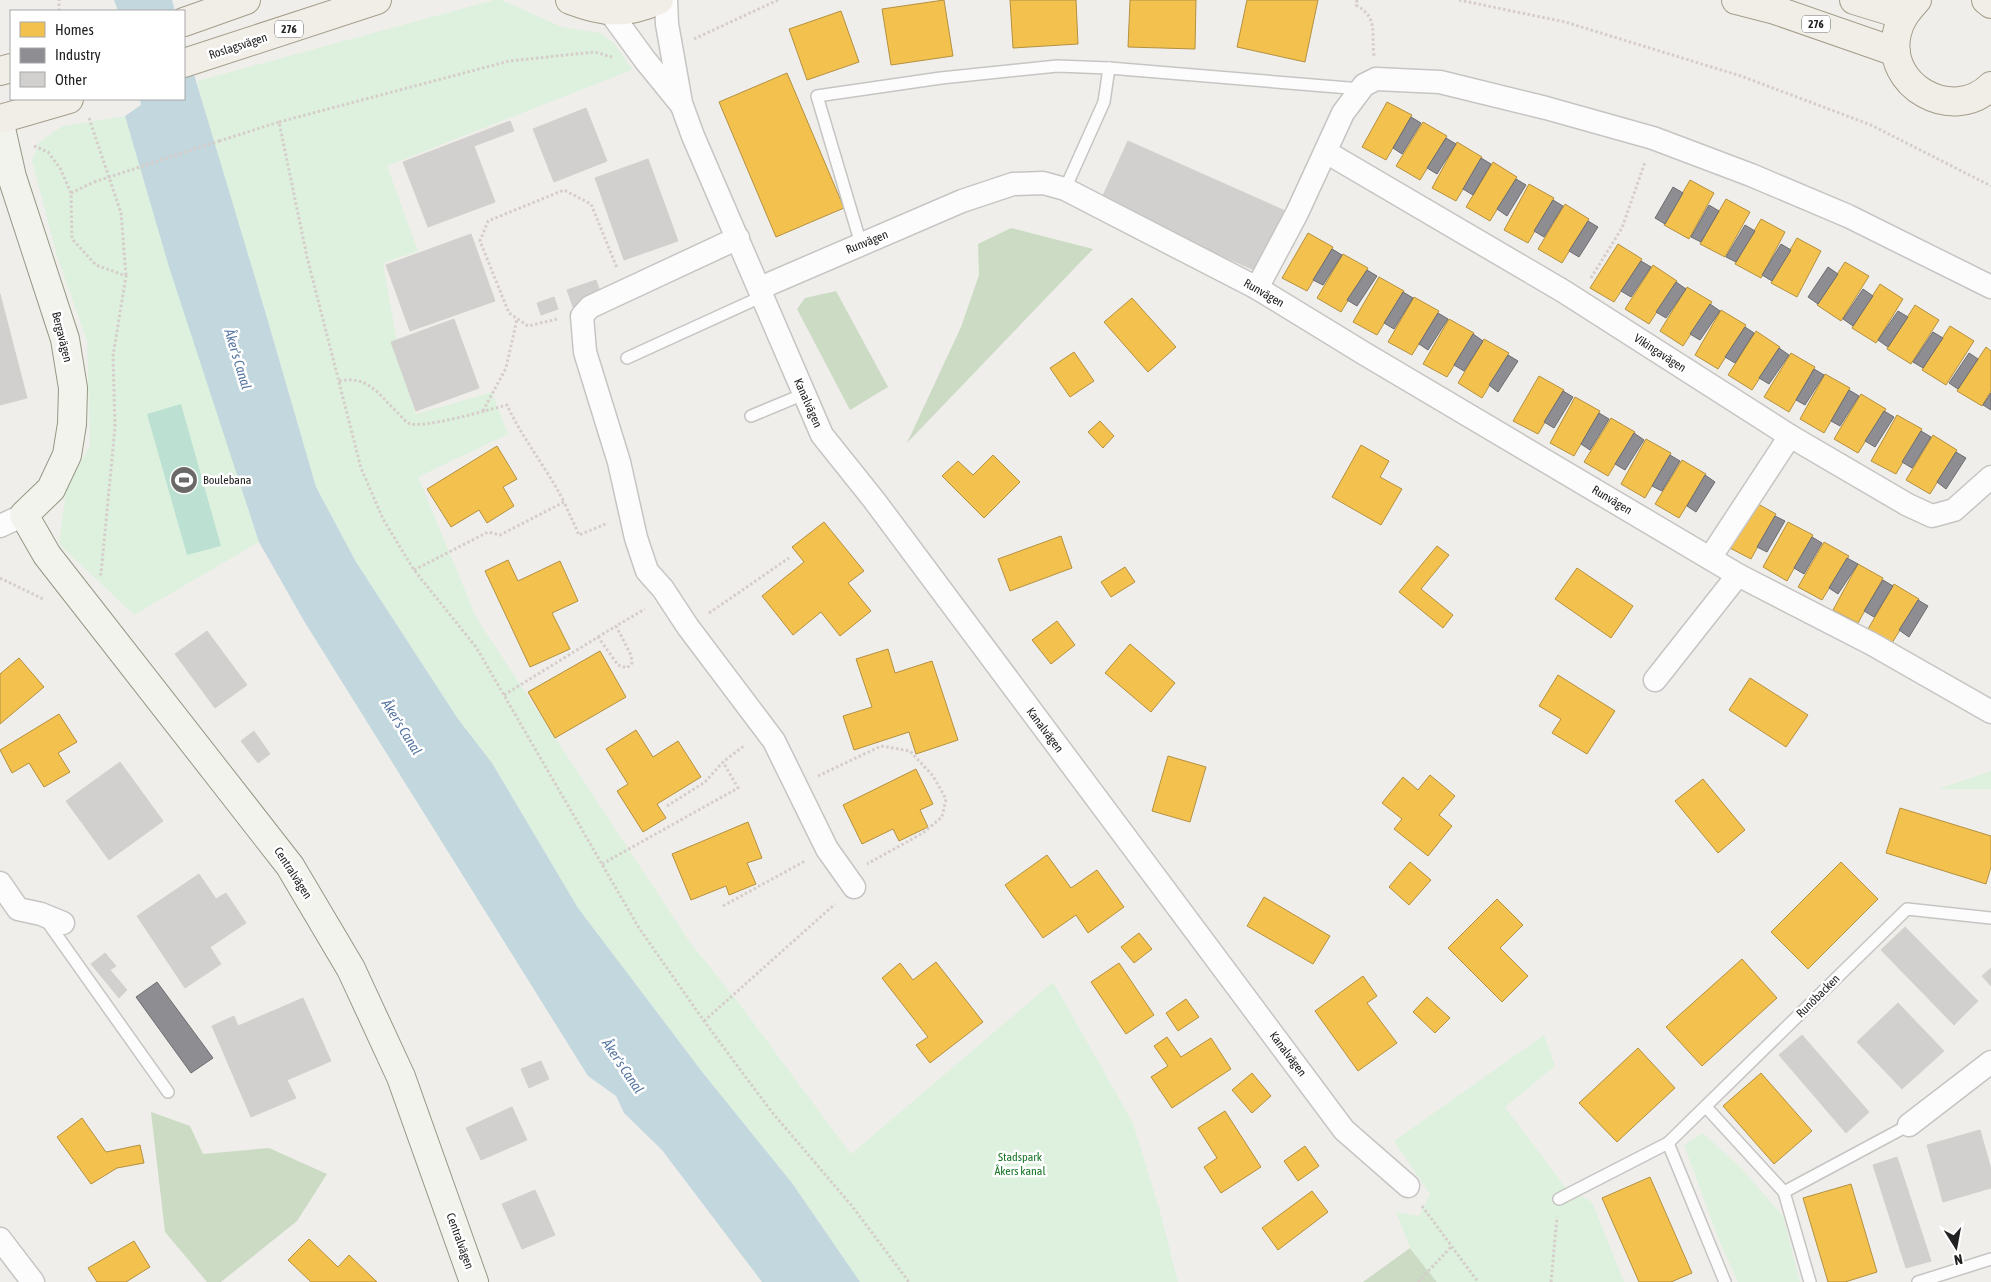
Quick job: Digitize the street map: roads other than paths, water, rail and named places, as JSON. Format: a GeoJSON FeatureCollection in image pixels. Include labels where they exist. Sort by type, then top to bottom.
{"type":"FeatureCollection","features":[{"type":"Feature","properties":{"kind":"main road"},"geometry":{"type":"LineString","coordinates":[[188,21],[246,0]]}},
{"type":"Feature","properties":{"kind":"main road","name":"Roslagsvägen"},"geometry":{"type":"LineString","coordinates":[[193,61],[377,0]]}},
{"type":"Feature","properties":{"kind":"main road"},"geometry":{"type":"LineString","coordinates":[[575,1],[610,12],[640,8],[659,0]]}},
{"type":"Feature","properties":{"kind":"main road","name":"276"},"geometry":{"type":"LineString","coordinates":[[1736,0],[1775,10],[1896,52]]}},
{"type":"Feature","properties":{"kind":"main road"},"geometry":{"type":"LineString","coordinates":[[1854,0],[1910,8],[1896,33],[1896,52],[1903,72],[1917,90],[1929,97],[1944,101],[1958,101],[1985,96]]}},
{"type":"Feature","properties":{"kind":"main road"},"geometry":{"type":"LineString","coordinates":[[1986,0],[1991,4]]}},
{"type":"Feature","properties":{"kind":"main road"},"geometry":{"type":"LineString","coordinates":[[0,118],[10,97]]}},
{"type":"Feature","properties":{"kind":"main road"},"geometry":{"type":"LineString","coordinates":[[0,118],[78,106]]}},
{"type":"Feature","properties":{"kind":"street","name":"Kanalvägen"},"geometry":{"type":"LineString","coordinates":[[666,0],[667,24],[681,103],[822,435],[874,500],[1344,1130],[1408,1186]]}},
{"type":"Feature","properties":{"kind":"street","name":"Kanalvägen"},"geometry":{"type":"LineString","coordinates":[[610,12],[645,60],[681,103]]}},
{"type":"Feature","properties":{"kind":"street"},"geometry":{"type":"LineString","coordinates":[[1257,288],[1297,213],[1343,113],[1369,84],[1440,82],[1546,108],[1654,138],[1751,175],[1848,216],[1991,287]]}},
{"type":"Feature","properties":{"kind":"street","name":"Bergavägen"},"geometry":{"type":"LineString","coordinates":[[0,124],[12,177],[64,339],[73,388],[72,424],[67,455],[51,489],[24,515],[0,526]]}},
{"type":"Feature","properties":{"kind":"street","name":"Vikingavägen"},"geometry":{"type":"LineString","coordinates":[[1326,152],[1578,300],[1790,436],[1908,505],[1932,516],[1954,510],[1991,477]]}},
{"type":"Feature","properties":{"kind":"street","name":"Runvägen"},"geometry":{"type":"LineString","coordinates":[[761,292],[862,244],[962,201],[1013,184],[1043,183],[1065,189],[1257,288],[1738,575],[1872,644],[1989,711]]}},
{"type":"Feature","properties":{"kind":"street"},"geometry":{"type":"LineString","coordinates":[[738,238],[590,307],[582,316],[585,352],[619,462],[636,538],[647,571],[663,589],[688,627],[774,741],[827,849],[851,882]]}},
{"type":"Feature","properties":{"kind":"street"},"geometry":{"type":"LineString","coordinates":[[1710,558],[1790,436]]}},
{"type":"Feature","properties":{"kind":"street","name":"Centralvägen"},"geometry":{"type":"LineString","coordinates":[[24,515],[47,555],[290,866],[351,969],[401,1077],[474,1282]]}},
{"type":"Feature","properties":{"kind":"street"},"geometry":{"type":"LineString","coordinates":[[1655,680],[1738,575]]}},
{"type":"Feature","properties":{"kind":"street"},"geometry":{"type":"LineString","coordinates":[[0,883],[18,910],[41,914],[63,923]]}},
{"type":"Feature","properties":{"kind":"street"},"geometry":{"type":"LineString","coordinates":[[1908,1125],[1991,1062]]}},
{"type":"Feature","properties":{"kind":"street"},"geometry":{"type":"LineString","coordinates":[[0,1239],[33,1282]]}},
{"type":"Feature","properties":{"kind":"lane"},"geometry":{"type":"LineString","coordinates":[[862,244],[817,96],[941,78],[1057,66],[1369,84]]}},
{"type":"Feature","properties":{"kind":"lane"},"geometry":{"type":"LineString","coordinates":[[1065,189],[1104,102],[1109,68]]}},
{"type":"Feature","properties":{"kind":"lane"},"geometry":{"type":"LineString","coordinates":[[627,358],[761,292]]}},
{"type":"Feature","properties":{"kind":"lane"},"geometry":{"type":"LineString","coordinates":[[751,416],[804,394]]}},
{"type":"Feature","properties":{"kind":"lane","name":"Runöbacken"},"geometry":{"type":"LineString","coordinates":[[1559,1199],[1668,1144],[1907,909],[1991,918]]}},
{"type":"Feature","properties":{"kind":"lane"},"geometry":{"type":"LineString","coordinates":[[41,914],[168,1092]]}},
{"type":"Feature","properties":{"kind":"lane"},"geometry":{"type":"LineString","coordinates":[[1706,1107],[1784,1192],[1810,1282]]}},
{"type":"Feature","properties":{"kind":"lane"},"geometry":{"type":"LineString","coordinates":[[1784,1192],[1908,1125]]}},
{"type":"Feature","properties":{"kind":"lane"},"geometry":{"type":"LineString","coordinates":[[1668,1144],[1725,1282]]}},
{"type":"Feature","properties":{"kind":"lane"},"geometry":{"type":"LineString","coordinates":[[1918,1282],[1991,1259]]}},
{"type":"Feature","properties":{"kind":"water"},"geometry":{"type":"Polygon","coordinates":[[[114,0],[172,0],[175,10],[118,10],[114,0]]]}},
{"type":"Feature","properties":{"kind":"water","name":"Åker's Canal"},"geometry":{"type":"Polygon","coordinates":[[[185,44],[316,487],[356,562],[458,719],[492,763],[578,908],[703,1073],[792,1183],[860,1282],[762,1282],[662,1150],[624,1113],[616,1096],[588,1076],[304,621],[259,542],[169,267],[125,116],[141,105],[140,100],[185,100],[185,44]]]}},
{"type":"Feature","properties":{"kind":"place","name":"Boulebana"},"geometry":{"type":"Point","coordinates":[184,480]}},
{"type":"Feature","properties":{"kind":"park label","name":"Stadspark Åkers kanal"},"geometry":{"type":"Point","coordinates":[1020,1164]}}]}
